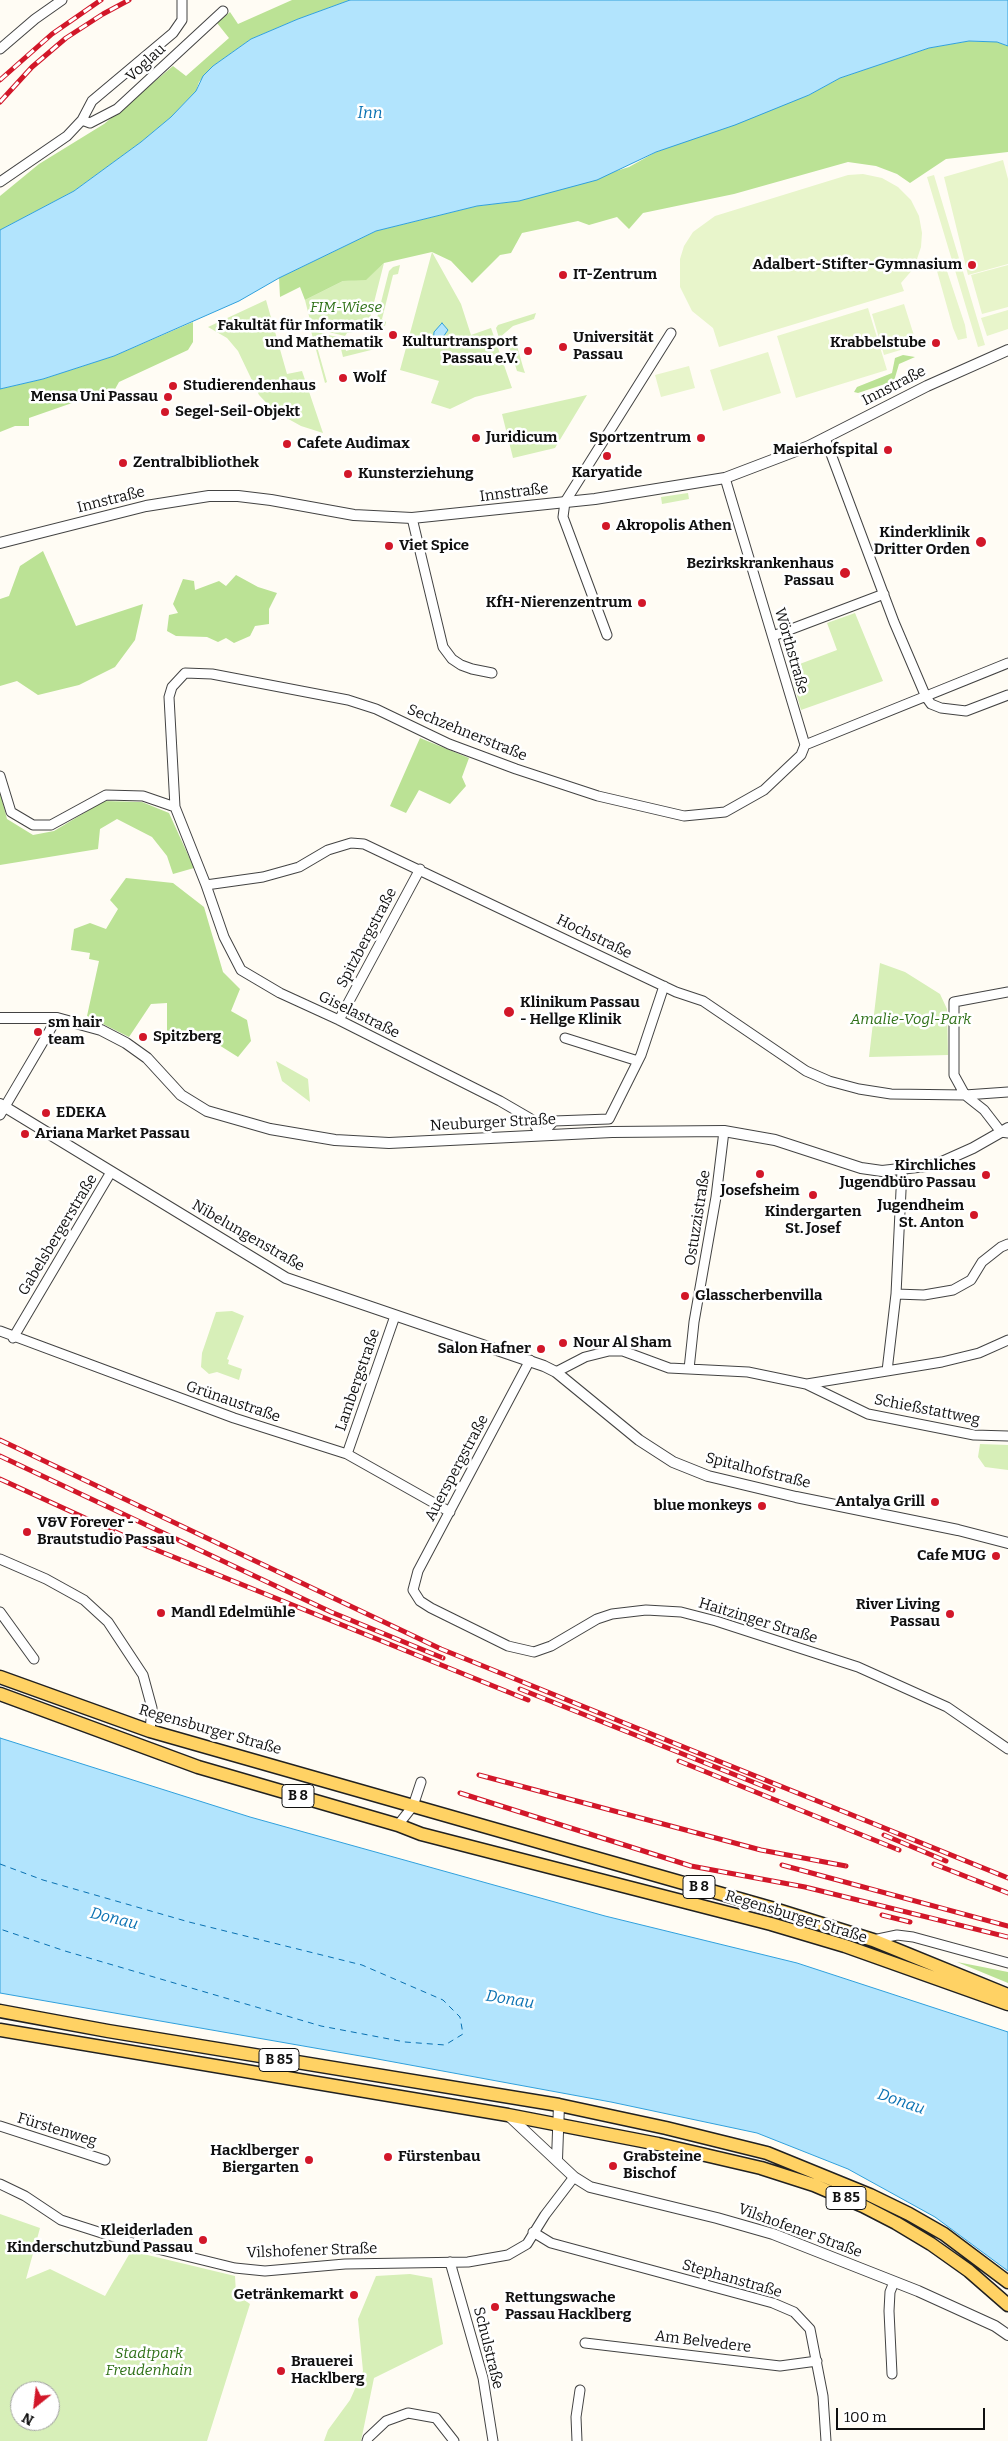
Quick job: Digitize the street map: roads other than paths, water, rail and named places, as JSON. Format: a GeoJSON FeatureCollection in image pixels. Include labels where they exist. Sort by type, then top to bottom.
{"type":"FeatureCollection","features":[{"type":"Feature","properties":{"kind":"main road","name":"Regensburger Straße"},"geometry":{"type":"LineString","coordinates":[[0,1677],[150,1731],[771,1908],[873,1940],[1008,1994]]}},
{"type":"Feature","properties":{"kind":"main road","name":"Regensburger Straße"},"geometry":{"type":"LineString","coordinates":[[0,1694],[198,1767],[398,1825],[421,1834],[610,1882],[845,1946],[870,1957],[1008,2004]]}},
{"type":"Feature","properties":{"kind":"main road"},"geometry":{"type":"LineString","coordinates":[[146,1747],[150,1731]]}},
{"type":"Feature","properties":{"kind":"main road","name":"B 8"},"geometry":{"type":"LineString","coordinates":[[845,1946],[873,1940]]}},
{"type":"Feature","properties":{"kind":"main road","name":"B 85"},"geometry":{"type":"LineString","coordinates":[[0,2010],[108,2031],[559,2105],[767,2153],[870,2194],[944,2234],[1008,2282]]}},
{"type":"Feature","properties":{"kind":"main road","name":"B 85"},"geometry":{"type":"LineString","coordinates":[[0,2030],[508,2116],[658,2144],[743,2163],[814,2185],[863,2206],[931,2244],[969,2271],[1008,2305]]}},
{"type":"Feature","properties":{"kind":"street"},"geometry":{"type":"LineString","coordinates":[[0,50],[35,19],[62,0]]}},
{"type":"Feature","properties":{"kind":"street","name":"Voglau"},"geometry":{"type":"LineString","coordinates":[[0,182],[67,136],[82,120],[92,101],[173,33],[182,20],[182,0]]}},
{"type":"Feature","properties":{"kind":"street","name":"Voglau"},"geometry":{"type":"LineString","coordinates":[[82,120],[90,123],[117,109],[223,11]]}},
{"type":"Feature","properties":{"kind":"street"},"geometry":{"type":"LineString","coordinates":[[608,635],[563,516],[565,502],[671,334]]}},
{"type":"Feature","properties":{"kind":"street","name":"Innstraße"},"geometry":{"type":"LineString","coordinates":[[0,543],[146,506],[209,496],[238,496],[270,500],[354,515],[412,518],[565,502],[725,478],[782,458],[927,386],[1008,350]]}},
{"type":"Feature","properties":{"kind":"street"},"geometry":{"type":"LineString","coordinates":[[825,438],[884,594],[926,697],[931,704],[941,708],[966,711],[1008,696]]}},
{"type":"Feature","properties":{"kind":"street","name":"Wörthstraße"},"geometry":{"type":"LineString","coordinates":[[725,478],[774,636],[805,745]]}},
{"type":"Feature","properties":{"kind":"street"},"geometry":{"type":"LineString","coordinates":[[412,518],[443,647],[452,659],[461,665],[472,670],[492,673]]}},
{"type":"Feature","properties":{"kind":"street"},"geometry":{"type":"LineString","coordinates":[[774,636],[884,594]]}},
{"type":"Feature","properties":{"kind":"street"},"geometry":{"type":"LineString","coordinates":[[805,745],[1008,663]]}},
{"type":"Feature","properties":{"kind":"street","name":"Sechzehnerstraße"},"geometry":{"type":"LineString","coordinates":[[206,885],[176,807],[169,697],[172,688],[185,673],[212,674],[348,700],[376,709],[449,744],[516,769],[598,796],[684,816],[725,812],[764,790],[801,755],[805,745]]}},
{"type":"Feature","properties":{"kind":"street"},"geometry":{"type":"LineString","coordinates":[[0,776],[11,812],[33,825],[51,824],[106,795],[143,796],[176,807]]}},
{"type":"Feature","properties":{"kind":"street","name":"Hochstraße"},"geometry":{"type":"LineString","coordinates":[[206,885],[263,877],[290,870],[328,850],[351,843],[364,844],[664,986],[703,1001],[806,1070],[829,1081],[859,1089],[891,1094],[965,1095],[1008,1092]]}},
{"type":"Feature","properties":{"kind":"street","name":"Spitzbergstraße"},"geometry":{"type":"LineString","coordinates":[[339,1020],[420,869]]}},
{"type":"Feature","properties":{"kind":"street","name":"Giselastraße"},"geometry":{"type":"LineString","coordinates":[[206,885],[224,937],[241,970],[280,993],[339,1020],[500,1101],[531,1119],[541,1135]]}},
{"type":"Feature","properties":{"kind":"street"},"geometry":{"type":"LineString","coordinates":[[541,1135],[554,1121],[609,1119],[638,1061],[664,986]]}},
{"type":"Feature","properties":{"kind":"street"},"geometry":{"type":"LineString","coordinates":[[1006,1131],[965,1095],[954,1076],[954,1002],[1008,992]]}},
{"type":"Feature","properties":{"kind":"street","name":"Neuburger Straße"},"geometry":{"type":"LineString","coordinates":[[0,1018],[57,1018],[101,1030],[126,1043],[147,1058],[181,1095],[207,1111],[270,1129],[335,1140],[389,1143],[541,1135],[724,1131],[744,1133],[775,1140],[861,1168],[882,1171],[935,1165],[1006,1131]]}},
{"type":"Feature","properties":{"kind":"street"},"geometry":{"type":"LineString","coordinates":[[2,1109],[57,1018]]}},
{"type":"Feature","properties":{"kind":"street"},"geometry":{"type":"LineString","coordinates":[[565,1038],[638,1061]]}},
{"type":"Feature","properties":{"kind":"street","name":"Nibelungenstraße"},"geometry":{"type":"LineString","coordinates":[[2,1109],[111,1172],[286,1278],[530,1360]]}},
{"type":"Feature","properties":{"kind":"street","name":"Ostuzzistraße"},"geometry":{"type":"LineString","coordinates":[[689,1369],[694,1322],[716,1197],[724,1131]]}},
{"type":"Feature","properties":{"kind":"street"},"geometry":{"type":"LineString","coordinates":[[887,1371],[896,1294],[902,1170]]}},
{"type":"Feature","properties":{"kind":"street","name":"Gabelsbergerstraße"},"geometry":{"type":"LineString","coordinates":[[13,1338],[111,1172]]}},
{"type":"Feature","properties":{"kind":"street"},"geometry":{"type":"LineString","coordinates":[[896,1294],[924,1295],[953,1290],[972,1280],[982,1262],[1001,1247],[1008,1244]]}},
{"type":"Feature","properties":{"kind":"street","name":"Lambergstraße"},"geometry":{"type":"LineString","coordinates":[[347,1454],[395,1316]]}},
{"type":"Feature","properties":{"kind":"street","name":"Grünaustraße"},"geometry":{"type":"LineString","coordinates":[[0,1331],[13,1338],[234,1418],[347,1454],[450,1512]]}},
{"type":"Feature","properties":{"kind":"street"},"geometry":{"type":"LineString","coordinates":[[806,1384],[979,1353],[1008,1340]]}},
{"type":"Feature","properties":{"kind":"street","name":"Schießstattweg"},"geometry":{"type":"LineString","coordinates":[[556,1372],[585,1357],[609,1351],[622,1351],[669,1368],[748,1372],[806,1384],[868,1414],[974,1435],[1008,1436]]}},
{"type":"Feature","properties":{"kind":"street","name":"Spitalhofstraße"},"geometry":{"type":"LineString","coordinates":[[530,1360],[556,1372],[639,1440],[688,1468],[708,1476],[796,1497],[958,1530],[1008,1544]]}},
{"type":"Feature","properties":{"kind":"street","name":"Auerspergstraße"},"geometry":{"type":"LineString","coordinates":[[413,1590],[418,1571],[530,1360]]}},
{"type":"Feature","properties":{"kind":"street"},"geometry":{"type":"LineString","coordinates":[[0,1559],[46,1579],[84,1600],[108,1622],[143,1675],[152,1708],[150,1731]]}},
{"type":"Feature","properties":{"kind":"street","name":"Haitzinger Straße"},"geometry":{"type":"LineString","coordinates":[[413,1590],[420,1601],[431,1608],[508,1646],[534,1652],[551,1646],[597,1619],[612,1614],[646,1610],[681,1612],[716,1621],[858,1667],[948,1707],[1008,1749]]}},
{"type":"Feature","properties":{"kind":"street"},"geometry":{"type":"LineString","coordinates":[[0,1612],[34,1659]]}},
{"type":"Feature","properties":{"kind":"street"},"geometry":{"type":"LineString","coordinates":[[398,1825],[413,1806],[422,1782]]}},
{"type":"Feature","properties":{"kind":"street"},"geometry":{"type":"LineString","coordinates":[[873,1940],[897,1935],[1008,1963]]}},
{"type":"Feature","properties":{"kind":"street"},"geometry":{"type":"LineString","coordinates":[[557,2159],[559,2105]]}},
{"type":"Feature","properties":{"kind":"street","name":"Vilshofener Straße"},"geometry":{"type":"LineString","coordinates":[[508,2116],[557,2159],[574,2177],[590,2187],[717,2218],[773,2234],[965,2312],[1008,2335]]}},
{"type":"Feature","properties":{"kind":"street","name":"Fürstenweg"},"geometry":{"type":"LineString","coordinates":[[0,2126],[105,2160]]}},
{"type":"Feature","properties":{"kind":"street","name":"Vilshofener Straße"},"geometry":{"type":"LineString","coordinates":[[0,2184],[25,2196],[61,2220],[133,2243],[235,2268],[265,2271],[345,2264],[489,2260],[508,2255],[526,2244],[574,2177]]}},
{"type":"Feature","properties":{"kind":"street","name":"Stephanstraße"},"geometry":{"type":"LineString","coordinates":[[533,2232],[551,2243],[773,2303],[794,2312],[810,2329],[823,2396],[826,2441]]}},
{"type":"Feature","properties":{"kind":"street","name":"Schulstraße"},"geometry":{"type":"LineString","coordinates":[[450,2262],[483,2378],[493,2441]]}},
{"type":"Feature","properties":{"kind":"street"},"geometry":{"type":"LineString","coordinates":[[892,2374],[889,2311],[890,2292],[894,2282]]}},
{"type":"Feature","properties":{"kind":"street","name":"Am Belvedere"},"geometry":{"type":"LineString","coordinates":[[585,2343],[780,2366],[817,2360]]}},
{"type":"Feature","properties":{"kind":"street"},"geometry":{"type":"LineString","coordinates":[[577,2441],[576,2417],[580,2390]]}},
{"type":"Feature","properties":{"kind":"street"},"geometry":{"type":"LineString","coordinates":[[367,2441],[386,2422],[408,2413],[436,2418],[454,2441]]}},
{"type":"Feature","properties":{"kind":"water","name":"Inn"},"geometry":{"type":"Polygon","coordinates":[[[350,0],[1008,0],[1008,46],[997,42],[969,41],[929,48],[840,78],[809,95],[735,125],[656,152],[597,180],[519,201],[477,206],[376,231],[279,278],[239,301],[114,356],[43,379],[0,389],[0,230],[74,191],[141,142],[171,117],[196,91],[203,76],[213,66],[251,39],[350,0]]]}},
{"type":"Feature","properties":{"kind":"water"},"geometry":{"type":"Polygon","coordinates":[[[442,323],[448,330],[433,345],[434,332],[442,323]]]}},
{"type":"Feature","properties":{"kind":"water","name":"Donau"},"geometry":{"type":"Polygon","coordinates":[[[0,1738],[250,1817],[605,1916],[797,1963],[1008,2032],[1008,2271],[935,2217],[848,2169],[757,2133],[611,2102],[0,1993],[0,1738]]]}},
{"type":"Feature","properties":{"kind":"railway"},"geometry":{"type":"LineString","coordinates":[[0,80],[52,34],[101,0]]}},
{"type":"Feature","properties":{"kind":"railway"},"geometry":{"type":"LineString","coordinates":[[0,102],[32,67],[66,38],[129,0]]}},
{"type":"Feature","properties":{"kind":"railway"},"geometry":{"type":"LineString","coordinates":[[0,1440],[441,1649],[1008,1878]]}},
{"type":"Feature","properties":{"kind":"railway"},"geometry":{"type":"LineString","coordinates":[[0,1456],[331,1612],[443,1658]]}},
{"type":"Feature","properties":{"kind":"railway"},"geometry":{"type":"LineString","coordinates":[[0,1479],[144,1545],[528,1700]]}},
{"type":"Feature","properties":{"kind":"railway"},"geometry":{"type":"LineString","coordinates":[[520,1689],[773,1790]]}},
{"type":"Feature","properties":{"kind":"railway"},"geometry":{"type":"LineString","coordinates":[[679,1761],[899,1850]]}},
{"type":"Feature","properties":{"kind":"railway"},"geometry":{"type":"LineString","coordinates":[[479,1775],[761,1850],[846,1866]]}},
{"type":"Feature","properties":{"kind":"railway"},"geometry":{"type":"LineString","coordinates":[[460,1793],[691,1866],[805,1887],[1008,1937]]}},
{"type":"Feature","properties":{"kind":"railway"},"geometry":{"type":"LineString","coordinates":[[884,1835],[946,1861]]}},
{"type":"Feature","properties":{"kind":"railway"},"geometry":{"type":"LineString","coordinates":[[934,1864],[1008,1893]]}},
{"type":"Feature","properties":{"kind":"railway"},"geometry":{"type":"LineString","coordinates":[[782,1865],[1008,1926]]}},
{"type":"Feature","properties":{"kind":"railway"},"geometry":{"type":"LineString","coordinates":[[882,1915],[910,1922]]}},
{"type":"Feature","properties":{"kind":"place","name":"Adalbert-Stifter-Gymnasium"},"geometry":{"type":"Point","coordinates":[972,265]}},
{"type":"Feature","properties":{"kind":"place","name":"IT-Zentrum"},"geometry":{"type":"Point","coordinates":[563,275]}},
{"type":"Feature","properties":{"kind":"place","name":"Fakultät für Informatik und Mathematik"},"geometry":{"type":"Point","coordinates":[393,335]}},
{"type":"Feature","properties":{"kind":"place","name":"Krabbelstube"},"geometry":{"type":"Point","coordinates":[936,343]}},
{"type":"Feature","properties":{"kind":"place","name":"Universität Passau"},"geometry":{"type":"Point","coordinates":[563,347]}},
{"type":"Feature","properties":{"kind":"place","name":"Kulturtransport Passau e.V."},"geometry":{"type":"Point","coordinates":[528,351]}},
{"type":"Feature","properties":{"kind":"place","name":"Wolf"},"geometry":{"type":"Point","coordinates":[343,378]}},
{"type":"Feature","properties":{"kind":"place","name":"Studierendenhaus"},"geometry":{"type":"Point","coordinates":[173,386]}},
{"type":"Feature","properties":{"kind":"place","name":"Mensa Uni Passau"},"geometry":{"type":"Point","coordinates":[168,397]}},
{"type":"Feature","properties":{"kind":"place","name":"Segel-Seil-Objekt"},"geometry":{"type":"Point","coordinates":[165,412]}},
{"type":"Feature","properties":{"kind":"place","name":"Juridicum"},"geometry":{"type":"Point","coordinates":[476,438]}},
{"type":"Feature","properties":{"kind":"place","name":"Sportzentrum"},"geometry":{"type":"Point","coordinates":[701,438]}},
{"type":"Feature","properties":{"kind":"place","name":"Cafete Audimax"},"geometry":{"type":"Point","coordinates":[287,444]}},
{"type":"Feature","properties":{"kind":"place","name":"Maierhofspital"},"geometry":{"type":"Point","coordinates":[888,450]}},
{"type":"Feature","properties":{"kind":"place","name":"Karyatide"},"geometry":{"type":"Point","coordinates":[607,456]}},
{"type":"Feature","properties":{"kind":"place","name":"Zentralbibliothek"},"geometry":{"type":"Point","coordinates":[123,463]}},
{"type":"Feature","properties":{"kind":"place","name":"Kunsterziehung"},"geometry":{"type":"Point","coordinates":[348,474]}},
{"type":"Feature","properties":{"kind":"place","name":"Akropolis Athen"},"geometry":{"type":"Point","coordinates":[606,526]}},
{"type":"Feature","properties":{"kind":"place","name":"Kinderklinik Dritter Orden"},"geometry":{"type":"Point","coordinates":[981,542]}},
{"type":"Feature","properties":{"kind":"place","name":"Viet Spice"},"geometry":{"type":"Point","coordinates":[389,546]}},
{"type":"Feature","properties":{"kind":"place","name":"Bezirkskrankenhaus Passau"},"geometry":{"type":"Point","coordinates":[845,573]}},
{"type":"Feature","properties":{"kind":"place","name":"KfH-Nierenzentrum"},"geometry":{"type":"Point","coordinates":[642,603]}},
{"type":"Feature","properties":{"kind":"place","name":"Klinikum Passau - Hellge Klinik"},"geometry":{"type":"Point","coordinates":[509,1012]}},
{"type":"Feature","properties":{"kind":"place","name":"sm hair team"},"geometry":{"type":"Point","coordinates":[38,1032]}},
{"type":"Feature","properties":{"kind":"place","name":"Spitzberg"},"geometry":{"type":"Point","coordinates":[143,1037]}},
{"type":"Feature","properties":{"kind":"place","name":"EDEKA"},"geometry":{"type":"Point","coordinates":[46,1113]}},
{"type":"Feature","properties":{"kind":"place","name":"Ariana Market Passau"},"geometry":{"type":"Point","coordinates":[25,1134]}},
{"type":"Feature","properties":{"kind":"place","name":"Josefsheim"},"geometry":{"type":"Point","coordinates":[760,1174]}},
{"type":"Feature","properties":{"kind":"place","name":"Kirchliches Jugendbüro Passau"},"geometry":{"type":"Point","coordinates":[986,1175]}},
{"type":"Feature","properties":{"kind":"place","name":"Kindergarten St. Josef"},"geometry":{"type":"Point","coordinates":[813,1195]}},
{"type":"Feature","properties":{"kind":"place","name":"Jugendheim St. Anton"},"geometry":{"type":"Point","coordinates":[974,1215]}},
{"type":"Feature","properties":{"kind":"place","name":"Glasscherbenvilla"},"geometry":{"type":"Point","coordinates":[685,1296]}},
{"type":"Feature","properties":{"kind":"place","name":"Nour Al Sham"},"geometry":{"type":"Point","coordinates":[563,1343]}},
{"type":"Feature","properties":{"kind":"place","name":"Salon Hafner"},"geometry":{"type":"Point","coordinates":[541,1349]}},
{"type":"Feature","properties":{"kind":"place","name":"Antalya Grill"},"geometry":{"type":"Point","coordinates":[935,1502]}},
{"type":"Feature","properties":{"kind":"place","name":"blue monkeys"},"geometry":{"type":"Point","coordinates":[762,1506]}},
{"type":"Feature","properties":{"kind":"place","name":"V&V Forever - Brautstudio Passau"},"geometry":{"type":"Point","coordinates":[27,1532]}},
{"type":"Feature","properties":{"kind":"place","name":"Cafe MUG"},"geometry":{"type":"Point","coordinates":[996,1556]}},
{"type":"Feature","properties":{"kind":"place","name":"Mandl Edelmühle"},"geometry":{"type":"Point","coordinates":[161,1613]}},
{"type":"Feature","properties":{"kind":"place","name":"River Living Passau"},"geometry":{"type":"Point","coordinates":[950,1614]}},
{"type":"Feature","properties":{"kind":"place","name":"Fürstenbau"},"geometry":{"type":"Point","coordinates":[388,2157]}},
{"type":"Feature","properties":{"kind":"place","name":"Hacklberger Biergarten"},"geometry":{"type":"Point","coordinates":[309,2160]}},
{"type":"Feature","properties":{"kind":"place","name":"Grabsteine Bischof"},"geometry":{"type":"Point","coordinates":[613,2166]}},
{"type":"Feature","properties":{"kind":"place","name":"Kleiderladen Kinderschutzbund Passau"},"geometry":{"type":"Point","coordinates":[203,2240]}},
{"type":"Feature","properties":{"kind":"place","name":"Getränkemarkt"},"geometry":{"type":"Point","coordinates":[354,2295]}},
{"type":"Feature","properties":{"kind":"place","name":"Rettungswache Passau Hacklberg"},"geometry":{"type":"Point","coordinates":[495,2307]}},
{"type":"Feature","properties":{"kind":"place","name":"Brauerei Hacklberg"},"geometry":{"type":"Point","coordinates":[281,2371]}},
{"type":"Feature","properties":{"kind":"park label","name":"FIM-Wiese"},"geometry":{"type":"Point","coordinates":[346,308]}},
{"type":"Feature","properties":{"kind":"park label","name":"Amalie-Vogl-Park"},"geometry":{"type":"Point","coordinates":[911,1020]}},
{"type":"Feature","properties":{"kind":"park label","name":"Stadtpark Freudenhain"},"geometry":{"type":"Point","coordinates":[149,2362]}}]}
